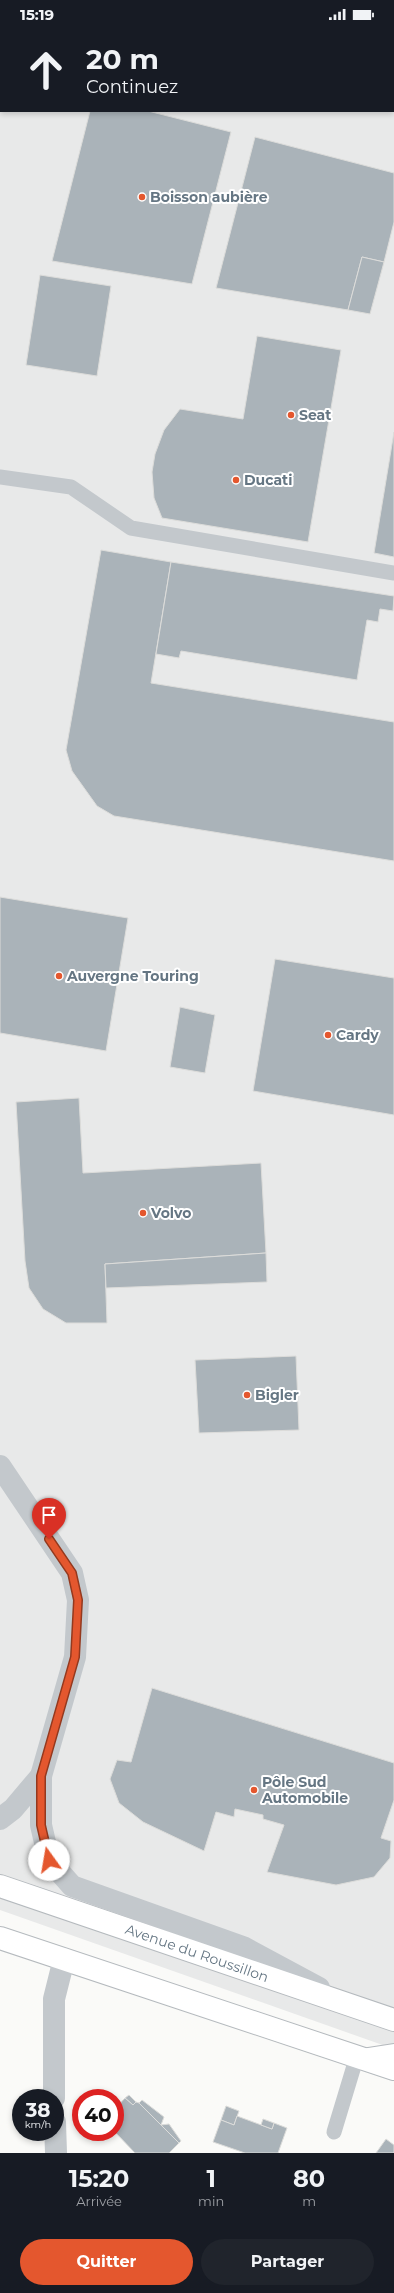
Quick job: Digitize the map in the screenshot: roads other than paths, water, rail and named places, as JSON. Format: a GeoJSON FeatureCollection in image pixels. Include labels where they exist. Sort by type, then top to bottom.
{"type":"FeatureCollection","features":[{"type":"Feature","properties":{"kind":"main road","name":"Avenue du Roussillon"},"geometry":{"type":"LineString","coordinates":[[0,1886],[394,2020]]}},
{"type":"Feature","properties":{"kind":"main road"},"geometry":{"type":"LineString","coordinates":[[0,1938],[394,2069]]}},
{"type":"Feature","properties":{"kind":"main road"},"geometry":{"type":"LineString","coordinates":[[363,2058],[394,2055]]}},
{"type":"Feature","properties":{"kind":"street"},"geometry":{"type":"LineString","coordinates":[[0,1466],[72,1573],[78,1600],[75,1657],[41,1776],[41,1825],[49,1860],[72,1886],[243,1947],[356,2008]]}},
{"type":"Feature","properties":{"kind":"street"},"geometry":{"type":"LineString","coordinates":[[0,1818],[13,1809],[41,1776]]}},
{"type":"Feature","properties":{"kind":"street"},"geometry":{"type":"LineString","coordinates":[[54,2089],[54,1999],[64,1959]]}},
{"type":"Feature","properties":{"kind":"street"},"geometry":{"type":"LineString","coordinates":[[56,2141],[56,2153]]}},
{"type":"Feature","properties":{"kind":"lane"},"geometry":{"type":"LineString","coordinates":[[0,477],[71,487],[131,528],[394,573]]}},
{"type":"Feature","properties":{"kind":"lane"},"geometry":{"type":"LineString","coordinates":[[334,2132],[363,2058]]}},
{"type":"Feature","properties":{"kind":"place","name":"Boisson aubière"},"geometry":{"type":"Point","coordinates":[142,197]}},
{"type":"Feature","properties":{"kind":"place","name":"Seat"},"geometry":{"type":"Point","coordinates":[291,415]}},
{"type":"Feature","properties":{"kind":"place","name":"Ducati"},"geometry":{"type":"Point","coordinates":[236,480]}},
{"type":"Feature","properties":{"kind":"place","name":"Auvergne Touring"},"geometry":{"type":"Point","coordinates":[59,976]}},
{"type":"Feature","properties":{"kind":"place","name":"Cardy"},"geometry":{"type":"Point","coordinates":[328,1035]}},
{"type":"Feature","properties":{"kind":"place","name":"Volvo"},"geometry":{"type":"Point","coordinates":[143,1213]}},
{"type":"Feature","properties":{"kind":"place","name":"Bigler"},"geometry":{"type":"Point","coordinates":[247,1395]}},
{"type":"Feature","properties":{"kind":"place","name":"Pôle Sud Automobile"},"geometry":{"type":"Point","coordinates":[254,1790]}}]}
